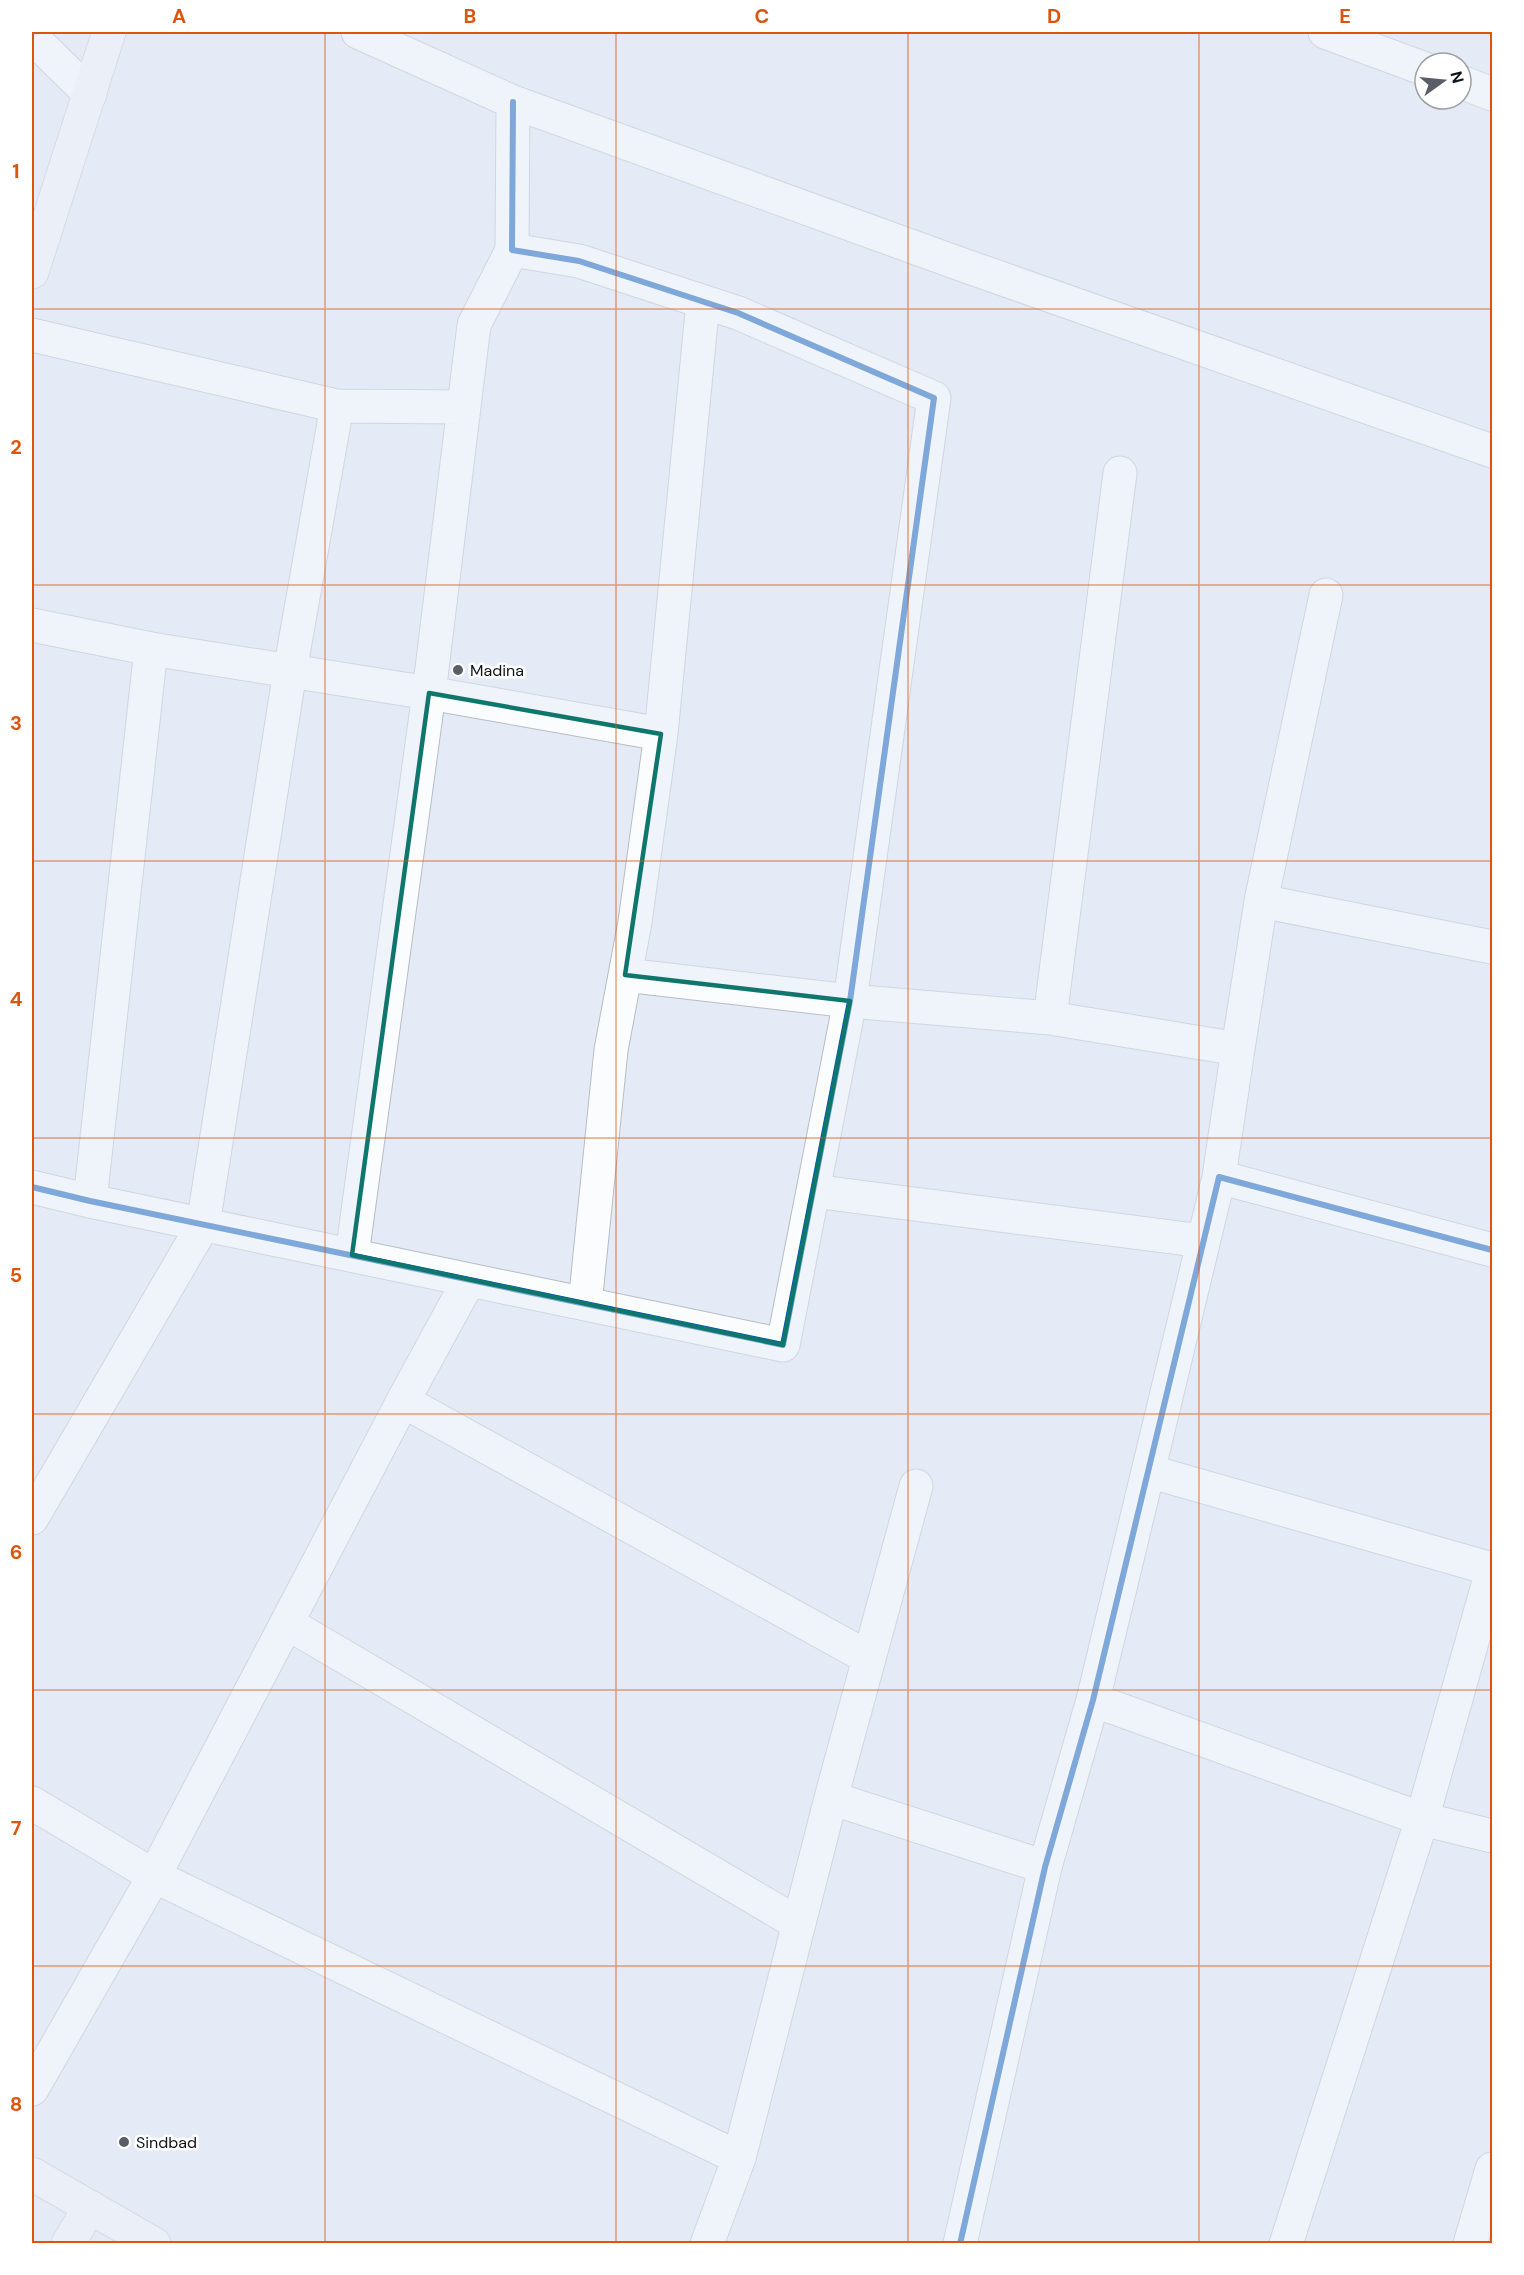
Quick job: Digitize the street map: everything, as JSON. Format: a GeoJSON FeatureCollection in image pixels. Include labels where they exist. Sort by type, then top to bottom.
{"type":"FeatureCollection","features":[{"type":"Feature","properties":{"kind":"main road"},"geometry":{"type":"LineString","coordinates":[[32,272],[109,32]]}},
{"type":"Feature","properties":{"kind":"main road"},"geometry":{"type":"LineString","coordinates":[[32,2174],[154,2244]]}},
{"type":"Feature","properties":{"kind":"main road"},"geometry":{"type":"LineString","coordinates":[[68,2244],[90,2207]]}},
{"type":"Feature","properties":{"kind":"street"},"geometry":{"type":"LineString","coordinates":[[358,32],[513,102],[963,265],[1492,451]]}},
{"type":"Feature","properties":{"kind":"street"},"geometry":{"type":"LineString","coordinates":[[1325,32],[1413,65]]}},
{"type":"Feature","properties":{"kind":"street"},"geometry":{"type":"LineString","coordinates":[[32,37],[90,94]]}},
{"type":"Feature","properties":{"kind":"street"},"geometry":{"type":"LineString","coordinates":[[1473,87],[1492,94]]}},
{"type":"Feature","properties":{"kind":"street"},"geometry":{"type":"LineString","coordinates":[[352,1256],[429,693],[474,325],[512,250],[513,102]]}},
{"type":"Feature","properties":{"kind":"street"},"geometry":{"type":"LineString","coordinates":[[32,1187],[203,1225],[783,1345],[850,1001],[934,398],[738,313],[579,261],[512,250]]}},
{"type":"Feature","properties":{"kind":"street"},"geometry":{"type":"LineString","coordinates":[[585,1304],[611,1050],[637,912],[660,734],[703,302]]}},
{"type":"Feature","properties":{"kind":"street"},"geometry":{"type":"LineString","coordinates":[[32,335],[337,406],[464,407]]}},
{"type":"Feature","properties":{"kind":"street"},"geometry":{"type":"LineString","coordinates":[[32,1518],[203,1225],[290,671],[337,406]]}},
{"type":"Feature","properties":{"kind":"street"},"geometry":{"type":"LineString","coordinates":[[1050,1018],[1120,473]]}},
{"type":"Feature","properties":{"kind":"street"},"geometry":{"type":"LineString","coordinates":[[960,2244],[1045,1868],[1093,1700],[1219,1177],[1261,901],[1326,595]]}},
{"type":"Feature","properties":{"kind":"street"},"geometry":{"type":"LineString","coordinates":[[32,625],[151,649],[429,693],[660,734]]}},
{"type":"Feature","properties":{"kind":"street"},"geometry":{"type":"LineString","coordinates":[[90,1201],[151,649]]}},
{"type":"Feature","properties":{"kind":"street"},"geometry":{"type":"LineString","coordinates":[[1261,901],[1492,946]]}},
{"type":"Feature","properties":{"kind":"street"},"geometry":{"type":"LineString","coordinates":[[625,975],[850,1001],[1050,1018],[1238,1049]]}},
{"type":"Feature","properties":{"kind":"street"},"geometry":{"type":"LineString","coordinates":[[1219,1177],[1492,1251]]}},
{"type":"Feature","properties":{"kind":"street"},"geometry":{"type":"LineString","coordinates":[[813,1191],[1203,1241]]}},
{"type":"Feature","properties":{"kind":"street"},"geometry":{"type":"LineString","coordinates":[[32,2089],[154,1876],[403,1401],[469,1280]]}},
{"type":"Feature","properties":{"kind":"street"},"geometry":{"type":"LineString","coordinates":[[403,1401],[869,1658]]}},
{"type":"Feature","properties":{"kind":"street"},"geometry":{"type":"LineString","coordinates":[[1148,1471],[1492,1570],[1422,1819],[1286,2244]]}},
{"type":"Feature","properties":{"kind":"street"},"geometry":{"type":"LineString","coordinates":[[715,2241],[831,1798],[916,1486]]}},
{"type":"Feature","properties":{"kind":"street"},"geometry":{"type":"LineString","coordinates":[[287,1623],[799,1924]]}},
{"type":"Feature","properties":{"kind":"street"},"geometry":{"type":"LineString","coordinates":[[1093,1700],[1422,1819],[1492,1836]]}},
{"type":"Feature","properties":{"kind":"street"},"geometry":{"type":"LineString","coordinates":[[831,1798],[1045,1868]]}},
{"type":"Feature","properties":{"kind":"street"},"geometry":{"type":"LineString","coordinates":[[32,1803],[154,1876],[738,2158]]}},
{"type":"Feature","properties":{"kind":"street"},"geometry":{"type":"LineString","coordinates":[[1470,2244],[1492,2169]]}},
{"type":"Feature","properties":{"kind":"highlighted area"},"geometry":{"type":"Polygon","coordinates":[[[429,693],[661,734],[625,975],[850,1001],[783,1345],[352,1255],[429,693]]]}},
{"type":"Feature","properties":{"kind":"cycle path"},"geometry":{"type":"LineString","coordinates":[[32,1187],[783,1345],[850,1001],[934,398],[738,313],[579,261],[512,250],[513,102]]}},
{"type":"Feature","properties":{"kind":"cycle path"},"geometry":{"type":"LineString","coordinates":[[960,2244],[1045,1867],[1093,1700],[1219,1177],[1492,1250]]}},
{"type":"Feature","properties":{"kind":"place","name":"Madina"},"geometry":{"type":"Point","coordinates":[458,670]}},
{"type":"Feature","properties":{"kind":"place","name":"Sindbad"},"geometry":{"type":"Point","coordinates":[124,2142]}}]}
